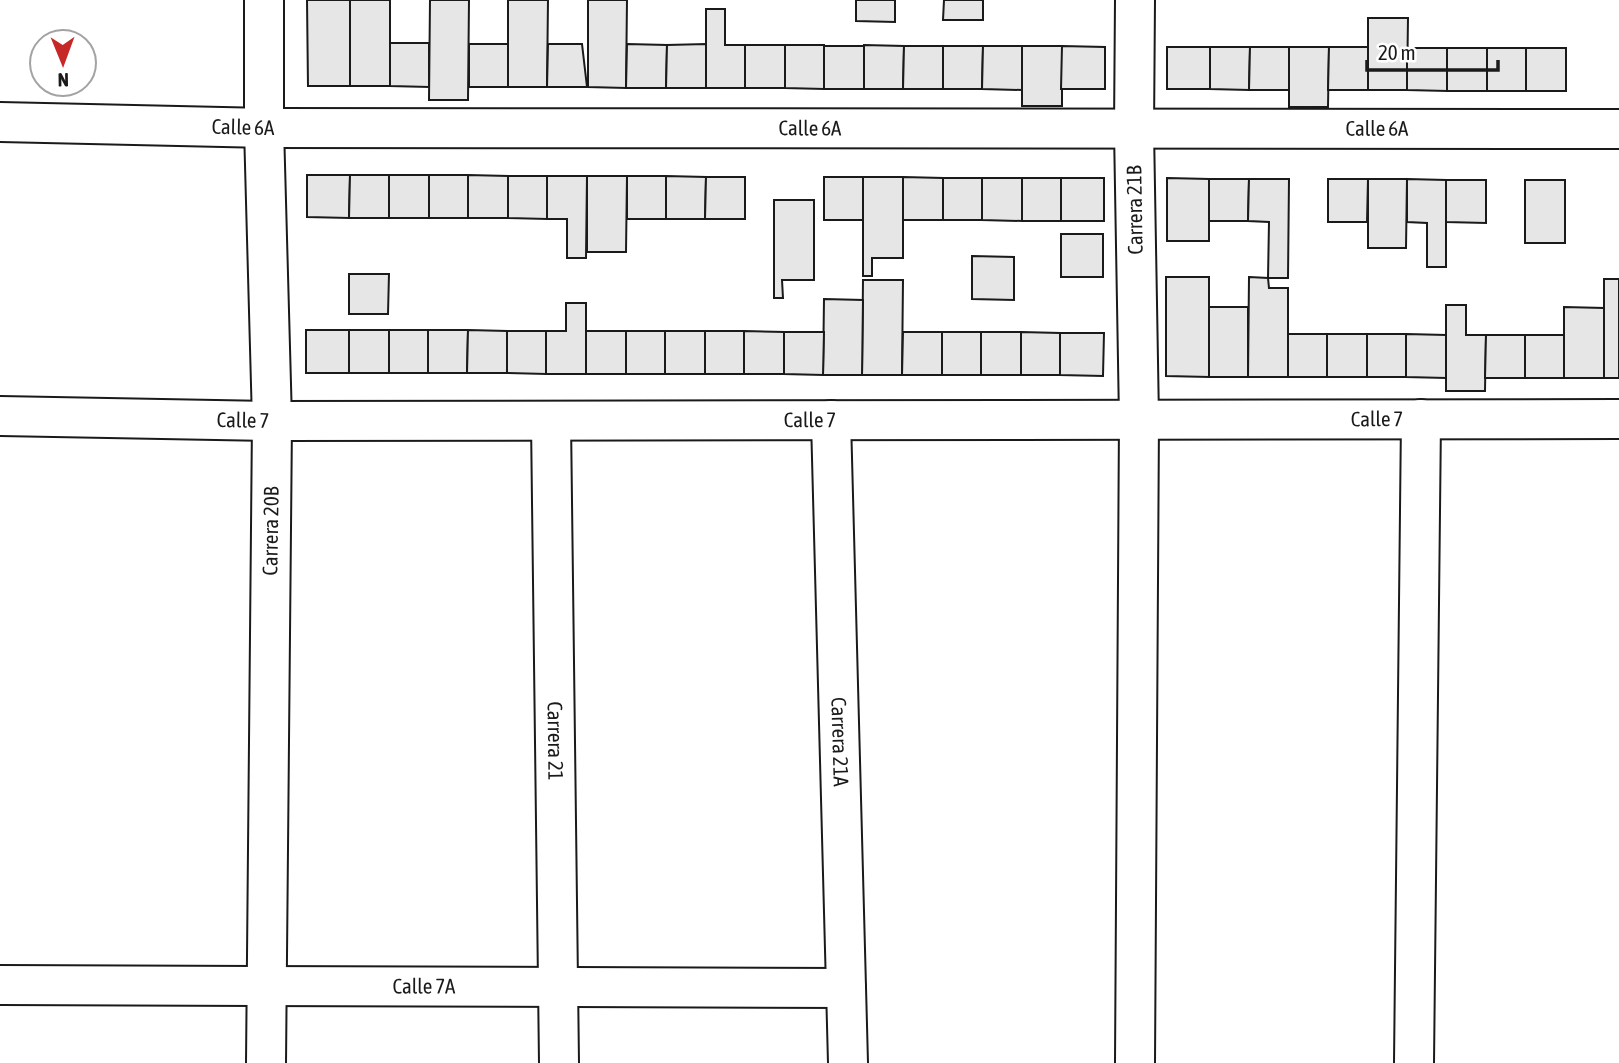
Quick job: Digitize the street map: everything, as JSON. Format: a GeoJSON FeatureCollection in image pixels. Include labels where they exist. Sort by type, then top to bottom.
{"type":"FeatureCollection","features":[{"type":"Feature","properties":{"kind":"street","name":"Carrera 20B"},"geometry":{"type":"LineString","coordinates":[[264,0],[264,128],[272,421],[267,1063]]}},
{"type":"Feature","properties":{"kind":"street","name":"Carrera 21B"},"geometry":{"type":"LineString","coordinates":[[1135,0],[1134,130],[1139,419],[1135,1063]]}},
{"type":"Feature","properties":{"kind":"street","name":"Calle 6A"},"geometry":{"type":"LineString","coordinates":[[0,122],[264,128],[1619,129]]}},
{"type":"Feature","properties":{"kind":"street","name":"Calle 7"},"geometry":{"type":"LineString","coordinates":[[0,416],[272,421],[1619,419]]}},
{"type":"Feature","properties":{"kind":"street"},"geometry":{"type":"LineString","coordinates":[[1414,1063],[1421,419]]}},
{"type":"Feature","properties":{"kind":"street","name":"Carrera 21A"},"geometry":{"type":"LineString","coordinates":[[831,420],[848,1063]]}},
{"type":"Feature","properties":{"kind":"street","name":"Carrera 21"},"geometry":{"type":"LineString","coordinates":[[551,421],[559,1063]]}},
{"type":"Feature","properties":{"kind":"street","name":"Calle 7A"},"geometry":{"type":"LineString","coordinates":[[0,985],[846,988]]}},
{"type":"Feature","properties":{"kind":"building"},"geometry":{"type":"Polygon","coordinates":[[[307,0],[350,0],[350,86],[308,86],[307,0]]]}},
{"type":"Feature","properties":{"kind":"building"},"geometry":{"type":"Polygon","coordinates":[[[350,0],[390,0],[390,86],[350,86],[350,0]]]}},
{"type":"Feature","properties":{"kind":"building"},"geometry":{"type":"Polygon","coordinates":[[[430,0],[469,0],[468,100],[429,100],[430,0]]]}},
{"type":"Feature","properties":{"kind":"building"},"geometry":{"type":"Polygon","coordinates":[[[508,0],[548,0],[547,87],[508,87],[508,0]]]}},
{"type":"Feature","properties":{"kind":"building"},"geometry":{"type":"Polygon","coordinates":[[[588,0],[627,0],[626,88],[588,87],[588,0]]]}},
{"type":"Feature","properties":{"kind":"building"},"geometry":{"type":"Polygon","coordinates":[[[856,0],[895,0],[895,22],[856,21],[856,0]]]}},
{"type":"Feature","properties":{"kind":"building"},"geometry":{"type":"Polygon","coordinates":[[[944,0],[983,0],[983,20],[943,20],[944,0]]]}},
{"type":"Feature","properties":{"kind":"building"},"geometry":{"type":"Polygon","coordinates":[[[706,9],[725,9],[725,45],[745,45],[745,88],[706,88],[706,9]]]}},
{"type":"Feature","properties":{"kind":"building"},"geometry":{"type":"Polygon","coordinates":[[[1368,18],[1408,18],[1407,90],[1368,90],[1368,18]]]}},
{"type":"Feature","properties":{"kind":"building"},"geometry":{"type":"Polygon","coordinates":[[[390,43],[429,43],[429,87],[390,86],[390,43]]]}},
{"type":"Feature","properties":{"kind":"building"},"geometry":{"type":"Polygon","coordinates":[[[469,44],[508,44],[508,87],[469,87],[469,44]]]}},
{"type":"Feature","properties":{"kind":"building"},"geometry":{"type":"Polygon","coordinates":[[[548,44],[582,44],[587,87],[547,87],[548,44]]]}},
{"type":"Feature","properties":{"kind":"building"},"geometry":{"type":"Polygon","coordinates":[[[627,44],[667,45],[666,88],[626,88],[627,44]]]}},
{"type":"Feature","properties":{"kind":"building"},"geometry":{"type":"Polygon","coordinates":[[[706,44],[706,88],[666,88],[667,45],[706,44]]]}},
{"type":"Feature","properties":{"kind":"building"},"geometry":{"type":"Polygon","coordinates":[[[745,45],[785,45],[785,88],[745,88],[745,45]]]}},
{"type":"Feature","properties":{"kind":"building"},"geometry":{"type":"Polygon","coordinates":[[[785,45],[824,45],[824,89],[785,88],[785,45]]]}},
{"type":"Feature","properties":{"kind":"building"},"geometry":{"type":"Polygon","coordinates":[[[864,45],[904,46],[903,89],[864,89],[864,45]]]}},
{"type":"Feature","properties":{"kind":"building"},"geometry":{"type":"Polygon","coordinates":[[[824,46],[864,46],[864,89],[824,89],[824,46]]]}},
{"type":"Feature","properties":{"kind":"building"},"geometry":{"type":"Polygon","coordinates":[[[904,46],[943,46],[943,89],[903,89],[904,46]]]}},
{"type":"Feature","properties":{"kind":"building"},"geometry":{"type":"Polygon","coordinates":[[[943,46],[983,46],[982,89],[943,89],[943,46]]]}},
{"type":"Feature","properties":{"kind":"building"},"geometry":{"type":"Polygon","coordinates":[[[983,46],[1022,46],[1022,90],[982,89],[983,46]]]}},
{"type":"Feature","properties":{"kind":"building"},"geometry":{"type":"Polygon","coordinates":[[[1022,46],[1062,46],[1062,106],[1022,106],[1022,46]]]}},
{"type":"Feature","properties":{"kind":"building"},"geometry":{"type":"Polygon","coordinates":[[[1062,46],[1105,47],[1105,89],[1061,89],[1062,46]]]}},
{"type":"Feature","properties":{"kind":"building"},"geometry":{"type":"Polygon","coordinates":[[[1167,47],[1210,47],[1210,89],[1167,89],[1167,47]]]}},
{"type":"Feature","properties":{"kind":"building"},"geometry":{"type":"Polygon","coordinates":[[[1210,47],[1250,47],[1249,90],[1210,89],[1210,47]]]}},
{"type":"Feature","properties":{"kind":"building"},"geometry":{"type":"Polygon","coordinates":[[[1250,47],[1289,47],[1289,90],[1249,90],[1250,47]]]}},
{"type":"Feature","properties":{"kind":"building"},"geometry":{"type":"Polygon","coordinates":[[[1289,47],[1329,47],[1328,107],[1289,107],[1289,47]]]}},
{"type":"Feature","properties":{"kind":"building"},"geometry":{"type":"Polygon","coordinates":[[[1329,47],[1368,47],[1368,90],[1328,90],[1329,47]]]}},
{"type":"Feature","properties":{"kind":"building"},"geometry":{"type":"Polygon","coordinates":[[[1407,48],[1447,48],[1447,91],[1407,90],[1407,48]]]}},
{"type":"Feature","properties":{"kind":"building"},"geometry":{"type":"Polygon","coordinates":[[[1447,48],[1487,48],[1487,91],[1447,91],[1447,48]]]}},
{"type":"Feature","properties":{"kind":"building"},"geometry":{"type":"Polygon","coordinates":[[[1487,48],[1526,48],[1526,91],[1487,91],[1487,48]]]}},
{"type":"Feature","properties":{"kind":"building"},"geometry":{"type":"Polygon","coordinates":[[[1526,48],[1566,48],[1566,91],[1526,91],[1526,48]]]}},
{"type":"Feature","properties":{"kind":"building"},"geometry":{"type":"Polygon","coordinates":[[[307,175],[350,175],[349,218],[307,217],[307,175]]]}},
{"type":"Feature","properties":{"kind":"building"},"geometry":{"type":"Polygon","coordinates":[[[350,175],[389,175],[389,218],[349,218],[350,175]]]}},
{"type":"Feature","properties":{"kind":"building"},"geometry":{"type":"Polygon","coordinates":[[[389,175],[429,175],[429,218],[389,218],[389,175]]]}},
{"type":"Feature","properties":{"kind":"building"},"geometry":{"type":"Polygon","coordinates":[[[429,175],[468,175],[468,218],[429,218],[429,175]]]}},
{"type":"Feature","properties":{"kind":"building"},"geometry":{"type":"Polygon","coordinates":[[[468,175],[508,176],[508,218],[468,218],[468,175]]]}},
{"type":"Feature","properties":{"kind":"building"},"geometry":{"type":"Polygon","coordinates":[[[508,176],[547,176],[547,219],[508,218],[508,176]]]}},
{"type":"Feature","properties":{"kind":"building"},"geometry":{"type":"Polygon","coordinates":[[[547,176],[587,176],[586,258],[567,258],[567,219],[547,219],[547,176]]]}},
{"type":"Feature","properties":{"kind":"building"},"geometry":{"type":"Polygon","coordinates":[[[587,176],[627,176],[626,252],[587,252],[587,176]]]}},
{"type":"Feature","properties":{"kind":"building"},"geometry":{"type":"Polygon","coordinates":[[[627,176],[666,176],[666,219],[627,219],[627,176]]]}},
{"type":"Feature","properties":{"kind":"building"},"geometry":{"type":"Polygon","coordinates":[[[666,176],[706,177],[705,219],[666,219],[666,176]]]}},
{"type":"Feature","properties":{"kind":"building"},"geometry":{"type":"Polygon","coordinates":[[[706,177],[745,177],[745,219],[705,219],[706,177]]]}},
{"type":"Feature","properties":{"kind":"building"},"geometry":{"type":"Polygon","coordinates":[[[824,177],[863,177],[863,220],[824,220],[824,177]]]}},
{"type":"Feature","properties":{"kind":"building"},"geometry":{"type":"Polygon","coordinates":[[[863,177],[903,177],[903,258],[872,258],[872,276],[863,276],[863,177]]]}},
{"type":"Feature","properties":{"kind":"building"},"geometry":{"type":"Polygon","coordinates":[[[903,177],[943,178],[943,220],[903,220],[903,177]]]}},
{"type":"Feature","properties":{"kind":"building"},"geometry":{"type":"Polygon","coordinates":[[[943,178],[982,178],[982,220],[943,220],[943,178]]]}},
{"type":"Feature","properties":{"kind":"building"},"geometry":{"type":"Polygon","coordinates":[[[982,178],[1022,178],[1022,221],[982,220],[982,178]]]}},
{"type":"Feature","properties":{"kind":"building"},"geometry":{"type":"Polygon","coordinates":[[[1022,178],[1061,178],[1061,221],[1022,221],[1022,178]]]}},
{"type":"Feature","properties":{"kind":"building"},"geometry":{"type":"Polygon","coordinates":[[[1061,178],[1104,178],[1104,221],[1061,221],[1061,178]]]}},
{"type":"Feature","properties":{"kind":"building"},"geometry":{"type":"Polygon","coordinates":[[[1167,178],[1209,179],[1209,241],[1167,241],[1167,178]]]}},
{"type":"Feature","properties":{"kind":"building"},"geometry":{"type":"Polygon","coordinates":[[[1209,179],[1249,179],[1248,221],[1209,221],[1209,179]]]}},
{"type":"Feature","properties":{"kind":"building"},"geometry":{"type":"Polygon","coordinates":[[[1249,179],[1289,179],[1288,278],[1268,278],[1269,222],[1248,221],[1249,179]]]}},
{"type":"Feature","properties":{"kind":"building"},"geometry":{"type":"Polygon","coordinates":[[[1328,179],[1368,179],[1367,222],[1328,222],[1328,179]]]}},
{"type":"Feature","properties":{"kind":"building"},"geometry":{"type":"Polygon","coordinates":[[[1368,179],[1407,179],[1406,248],[1368,248],[1368,179]]]}},
{"type":"Feature","properties":{"kind":"building"},"geometry":{"type":"Polygon","coordinates":[[[1407,179],[1446,180],[1446,267],[1427,267],[1427,223],[1407,222],[1407,179]]]}},
{"type":"Feature","properties":{"kind":"building"},"geometry":{"type":"Polygon","coordinates":[[[1446,180],[1486,180],[1486,223],[1446,222],[1446,180]]]}},
{"type":"Feature","properties":{"kind":"building"},"geometry":{"type":"Polygon","coordinates":[[[1525,180],[1565,180],[1565,243],[1525,243],[1525,180]]]}},
{"type":"Feature","properties":{"kind":"building"},"geometry":{"type":"Polygon","coordinates":[[[774,200],[814,200],[814,280],[782,280],[783,298],[774,298],[774,200]]]}},
{"type":"Feature","properties":{"kind":"building"},"geometry":{"type":"Polygon","coordinates":[[[1061,234],[1103,234],[1103,277],[1061,277],[1061,234]]]}},
{"type":"Feature","properties":{"kind":"building"},"geometry":{"type":"Polygon","coordinates":[[[972,256],[1014,257],[1014,300],[972,299],[972,256]]]}},
{"type":"Feature","properties":{"kind":"building"},"geometry":{"type":"Polygon","coordinates":[[[349,274],[389,274],[388,314],[349,314],[349,274]]]}},
{"type":"Feature","properties":{"kind":"building"},"geometry":{"type":"Polygon","coordinates":[[[1166,277],[1209,277],[1209,377],[1166,376],[1166,277]]]}},
{"type":"Feature","properties":{"kind":"building"},"geometry":{"type":"Polygon","coordinates":[[[1249,277],[1268,278],[1269,288],[1288,288],[1288,377],[1248,377],[1249,277]]]}},
{"type":"Feature","properties":{"kind":"building"},"geometry":{"type":"Polygon","coordinates":[[[1604,279],[1619,279],[1619,378],[1604,378],[1604,279]]]}},
{"type":"Feature","properties":{"kind":"building"},"geometry":{"type":"Polygon","coordinates":[[[863,280],[903,280],[902,375],[862,375],[863,280]]]}},
{"type":"Feature","properties":{"kind":"building"},"geometry":{"type":"Polygon","coordinates":[[[824,299],[863,300],[862,375],[823,375],[824,299]]]}},
{"type":"Feature","properties":{"kind":"building"},"geometry":{"type":"Polygon","coordinates":[[[566,303],[586,303],[586,374],[546,374],[546,331],[566,331],[566,303]]]}},
{"type":"Feature","properties":{"kind":"building"},"geometry":{"type":"Polygon","coordinates":[[[1446,305],[1466,305],[1466,335],[1486,335],[1485,391],[1446,391],[1446,305]]]}},
{"type":"Feature","properties":{"kind":"building"},"geometry":{"type":"Polygon","coordinates":[[[1209,307],[1248,307],[1248,377],[1209,377],[1209,307]]]}},
{"type":"Feature","properties":{"kind":"building"},"geometry":{"type":"Polygon","coordinates":[[[1564,307],[1604,308],[1604,378],[1564,378],[1564,307]]]}},
{"type":"Feature","properties":{"kind":"building"},"geometry":{"type":"Polygon","coordinates":[[[306,330],[349,330],[349,373],[306,373],[306,330]]]}},
{"type":"Feature","properties":{"kind":"building"},"geometry":{"type":"Polygon","coordinates":[[[349,330],[389,330],[389,373],[349,373],[349,330]]]}},
{"type":"Feature","properties":{"kind":"building"},"geometry":{"type":"Polygon","coordinates":[[[389,330],[428,330],[428,373],[389,373],[389,330]]]}},
{"type":"Feature","properties":{"kind":"building"},"geometry":{"type":"Polygon","coordinates":[[[428,330],[468,330],[467,373],[428,373],[428,330]]]}},
{"type":"Feature","properties":{"kind":"building"},"geometry":{"type":"Polygon","coordinates":[[[468,330],[507,331],[507,373],[467,373],[468,330]]]}},
{"type":"Feature","properties":{"kind":"building"},"geometry":{"type":"Polygon","coordinates":[[[507,331],[546,331],[546,374],[507,373],[507,331]]]}},
{"type":"Feature","properties":{"kind":"building"},"geometry":{"type":"Polygon","coordinates":[[[586,331],[626,331],[626,374],[586,374],[586,331]]]}},
{"type":"Feature","properties":{"kind":"building"},"geometry":{"type":"Polygon","coordinates":[[[626,331],[665,331],[665,374],[626,374],[626,331]]]}},
{"type":"Feature","properties":{"kind":"building"},"geometry":{"type":"Polygon","coordinates":[[[665,331],[705,331],[705,374],[665,374],[665,331]]]}},
{"type":"Feature","properties":{"kind":"building"},"geometry":{"type":"Polygon","coordinates":[[[705,331],[744,331],[744,374],[705,374],[705,331]]]}},
{"type":"Feature","properties":{"kind":"building"},"geometry":{"type":"Polygon","coordinates":[[[744,331],[784,332],[784,374],[744,374],[744,331]]]}},
{"type":"Feature","properties":{"kind":"building"},"geometry":{"type":"Polygon","coordinates":[[[784,332],[824,332],[823,375],[784,374],[784,332]]]}},
{"type":"Feature","properties":{"kind":"building"},"geometry":{"type":"Polygon","coordinates":[[[903,332],[942,332],[942,375],[902,375],[903,332]]]}},
{"type":"Feature","properties":{"kind":"building"},"geometry":{"type":"Polygon","coordinates":[[[942,332],[981,332],[981,375],[942,375],[942,332]]]}},
{"type":"Feature","properties":{"kind":"building"},"geometry":{"type":"Polygon","coordinates":[[[981,332],[1021,332],[1021,375],[981,375],[981,332]]]}},
{"type":"Feature","properties":{"kind":"building"},"geometry":{"type":"Polygon","coordinates":[[[1021,332],[1060,333],[1060,375],[1021,375],[1021,332]]]}},
{"type":"Feature","properties":{"kind":"building"},"geometry":{"type":"Polygon","coordinates":[[[1060,333],[1104,333],[1103,376],[1060,375],[1060,333]]]}},
{"type":"Feature","properties":{"kind":"building"},"geometry":{"type":"Polygon","coordinates":[[[1288,334],[1327,334],[1327,377],[1288,377],[1288,334]]]}},
{"type":"Feature","properties":{"kind":"building"},"geometry":{"type":"Polygon","coordinates":[[[1327,334],[1367,334],[1367,377],[1327,377],[1327,334]]]}},
{"type":"Feature","properties":{"kind":"building"},"geometry":{"type":"Polygon","coordinates":[[[1367,334],[1406,334],[1406,377],[1367,377],[1367,334]]]}},
{"type":"Feature","properties":{"kind":"building"},"geometry":{"type":"Polygon","coordinates":[[[1406,334],[1446,335],[1446,378],[1406,377],[1406,334]]]}},
{"type":"Feature","properties":{"kind":"building"},"geometry":{"type":"Polygon","coordinates":[[[1486,335],[1525,335],[1525,378],[1485,378],[1486,335]]]}},
{"type":"Feature","properties":{"kind":"building"},"geometry":{"type":"Polygon","coordinates":[[[1525,335],[1564,335],[1564,378],[1525,378],[1525,335]]]}}]}
